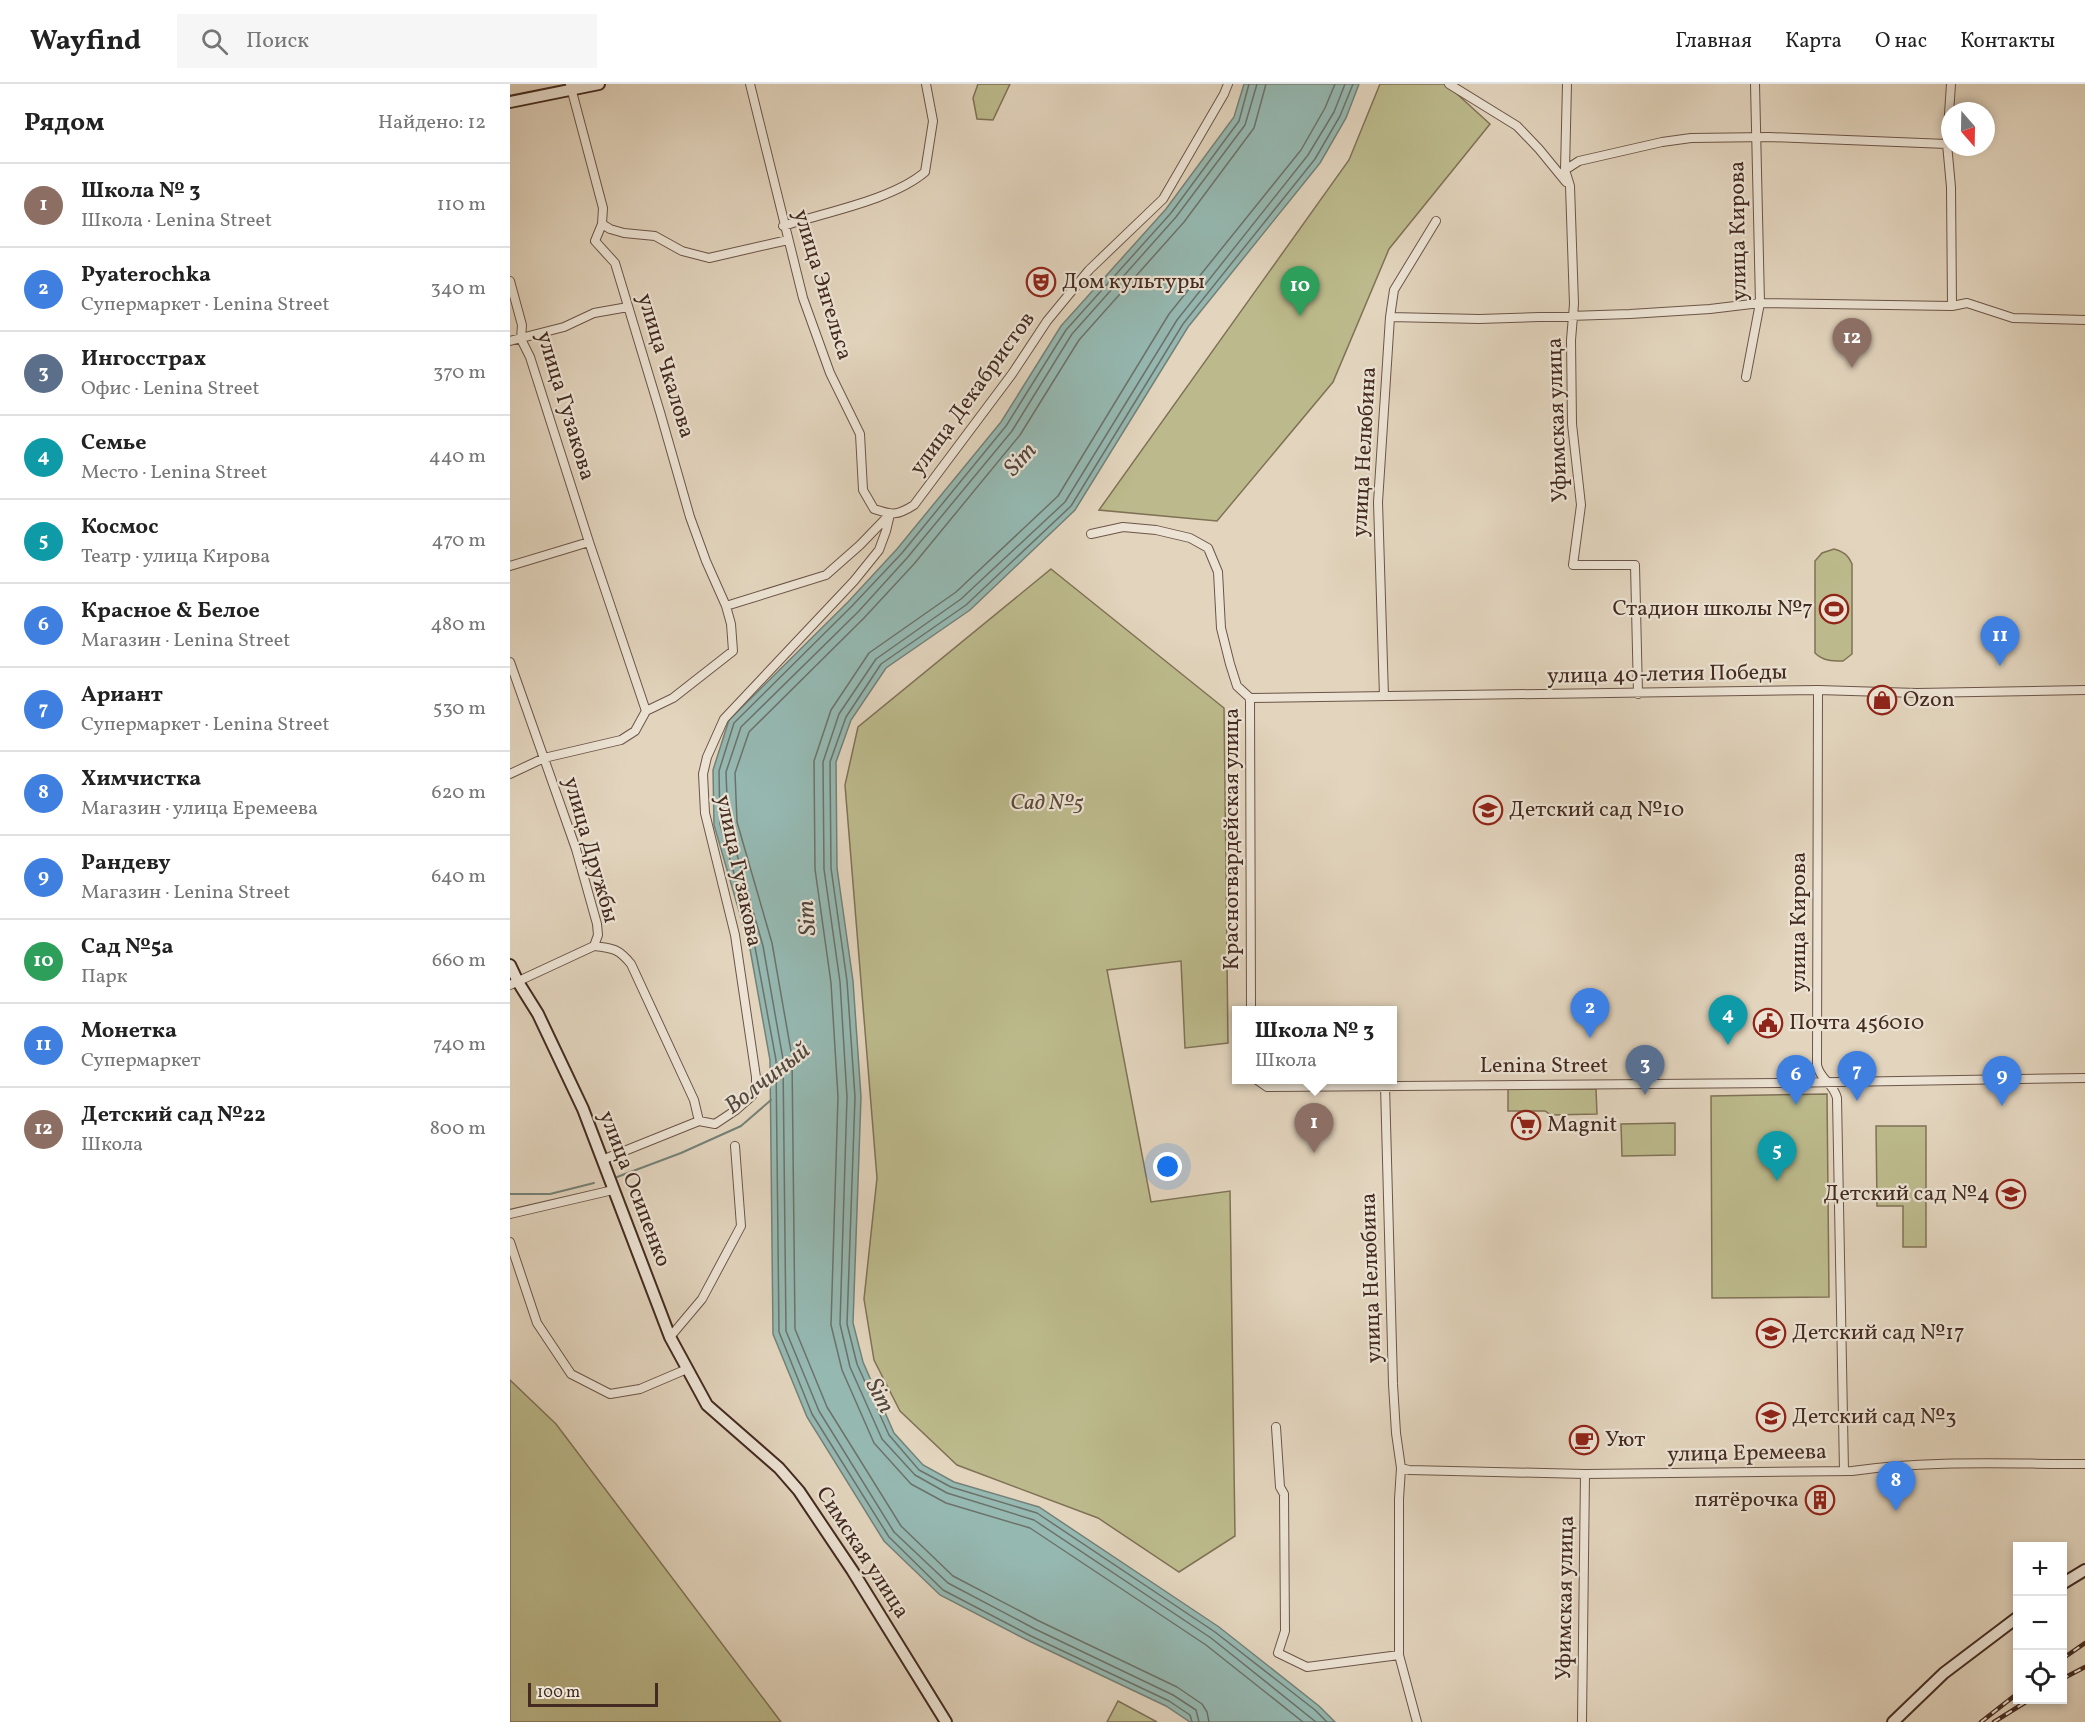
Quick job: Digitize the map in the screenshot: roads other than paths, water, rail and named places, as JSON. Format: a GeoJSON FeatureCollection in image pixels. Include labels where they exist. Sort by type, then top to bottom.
{"type":"FeatureCollection","features":[{"type":"Feature","properties":{"kind":"main road"},"geometry":{"type":"LineString","coordinates":[[510,102],[571,87],[599,84]]}},
{"type":"Feature","properties":{"kind":"main road","name":"улица Осипенко"},"geometry":{"type":"LineString","coordinates":[[510,965],[514,984],[543,1025],[583,1109],[670,1337],[707,1405],[724,1422]]}},
{"type":"Feature","properties":{"kind":"main road","name":"Симская улица"},"geometry":{"type":"LineString","coordinates":[[724,1422],[779,1468],[799,1491],[852,1570],[946,1722]]}},
{"type":"Feature","properties":{"kind":"main road"},"geometry":{"type":"LineString","coordinates":[[2067,1581],[2085,1570]]}},
{"type":"Feature","properties":{"kind":"main road"},"geometry":{"type":"LineString","coordinates":[[1893,1722],[1944,1672],[2013,1621]]}},
{"type":"Feature","properties":{"kind":"street","name":"улица Энгельса"},"geometry":{"type":"LineString","coordinates":[[750,84],[802,298],[826,363],[860,434],[863,490],[874,509],[890,514]]}},
{"type":"Feature","properties":{"kind":"street"},"geometry":{"type":"LineString","coordinates":[[783,226],[892,191],[913,182],[925,172],[933,121],[926,84]]}},
{"type":"Feature","properties":{"kind":"street","name":"улица Декабристов"},"geometry":{"type":"LineString","coordinates":[[890,514],[901,513],[914,505],[1012,374],[1047,321],[1089,270],[1163,199],[1228,84]]}},
{"type":"Feature","properties":{"kind":"street"},"geometry":{"type":"LineString","coordinates":[[1449,84],[1517,126],[1570,186]]}},
{"type":"Feature","properties":{"kind":"street","name":"Уфимская улица"},"geometry":{"type":"LineString","coordinates":[[1567,84],[1565,170],[1570,186],[1573,315],[1572,424],[1581,505],[1573,565],[1635,565],[1638,694]]}},
{"type":"Feature","properties":{"kind":"street","name":"улица Кирова"},"geometry":{"type":"LineString","coordinates":[[1746,377],[1760,303],[1755,84]]}},
{"type":"Feature","properties":{"kind":"street"},"geometry":{"type":"LineString","coordinates":[[1950,102],[1951,84]]}},
{"type":"Feature","properties":{"kind":"street","name":"улица Чкалова"},"geometry":{"type":"LineString","coordinates":[[571,87],[603,208],[602,224],[595,241],[615,263],[690,517],[731,624],[733,651],[673,698],[646,711]]}},
{"type":"Feature","properties":{"kind":"street"},"geometry":{"type":"LineString","coordinates":[[1565,170],[1579,161],[1662,142],[1691,138],[1770,137],[1941,144]]}},
{"type":"Feature","properties":{"kind":"street"},"geometry":{"type":"LineString","coordinates":[[1948,156],[1951,187],[1952,306]]}},
{"type":"Feature","properties":{"kind":"street","name":"улица Нелюбина"},"geometry":{"type":"LineString","coordinates":[[1384,696],[1378,502],[1390,317],[1394,290],[1436,221]]}},
{"type":"Feature","properties":{"kind":"street"},"geometry":{"type":"LineString","coordinates":[[602,224],[610,229],[655,236],[682,251],[710,258],[788,240]]}},
{"type":"Feature","properties":{"kind":"street","name":"улица Гузакова"},"geometry":{"type":"LineString","coordinates":[[510,282],[522,326],[521,339],[530,357],[646,711]]}},
{"type":"Feature","properties":{"kind":"street"},"geometry":{"type":"LineString","coordinates":[[1390,317],[1479,319],[1670,312],[1760,303],[1952,306],[1967,303],[2013,318],[2085,320]]}},
{"type":"Feature","properties":{"kind":"street"},"geometry":{"type":"LineString","coordinates":[[510,341],[564,327],[594,313],[628,307]]}},
{"type":"Feature","properties":{"kind":"street"},"geometry":{"type":"LineString","coordinates":[[726,606],[826,575],[890,514]]}},
{"type":"Feature","properties":{"kind":"street","name":"улица Гузакова"},"geometry":{"type":"LineString","coordinates":[[602,1160],[699,1121],[715,1124],[752,1096],[756,1088],[755,1060],[735,935],[705,813],[703,774],[707,757],[724,719],[854,581],[879,549],[890,514]]}},
{"type":"Feature","properties":{"kind":"street","name":"Красногвардейская улица"},"geometry":{"type":"LineString","coordinates":[[1091,534],[1123,527],[1156,530],[1190,538],[1208,548],[1218,572],[1221,628],[1230,664],[1237,686],[1250,698],[1251,1006]]}},
{"type":"Feature","properties":{"kind":"street"},"geometry":{"type":"LineString","coordinates":[[510,566],[589,542]]}},
{"type":"Feature","properties":{"kind":"street","name":"улица Дружбы"},"geometry":{"type":"LineString","coordinates":[[510,662],[576,849],[597,924],[598,935],[594,946],[609,947],[621,952],[631,964],[687,1083],[699,1121]]}},
{"type":"Feature","properties":{"kind":"street","name":"улица Кирова"},"geometry":{"type":"LineString","coordinates":[[1818,690],[1817,1065],[1819,1072],[1835,1088],[1837,1098],[1844,1471]]}},
{"type":"Feature","properties":{"kind":"street","name":"улица 40-летия Победы"},"geometry":{"type":"LineString","coordinates":[[1250,698],[1818,690],[1917,693],[2085,690]]}},
{"type":"Feature","properties":{"kind":"street"},"geometry":{"type":"LineString","coordinates":[[510,774],[544,758],[621,740],[635,731],[646,711]]}},
{"type":"Feature","properties":{"kind":"street"},"geometry":{"type":"LineString","coordinates":[[514,984],[594,946]]}},
{"type":"Feature","properties":{"kind":"street","name":"Lenina Street"},"geometry":{"type":"LineString","coordinates":[[1263,1084],[1268,1087],[2085,1078]]}},
{"type":"Feature","properties":{"kind":"street","name":"улица Нелюбина"},"geometry":{"type":"LineString","coordinates":[[1385,1085],[1393,1384],[1396,1433],[1405,1469],[1399,1499],[1400,1655],[1417,1722]]}},
{"type":"Feature","properties":{"kind":"street"},"geometry":{"type":"LineString","coordinates":[[670,1337],[702,1299],[741,1226],[735,1146]]}},
{"type":"Feature","properties":{"kind":"street"},"geometry":{"type":"LineString","coordinates":[[510,1214],[613,1190]]}},
{"type":"Feature","properties":{"kind":"street"},"geometry":{"type":"LineString","coordinates":[[510,1242],[537,1323],[571,1374],[610,1394],[640,1389],[687,1369]]}},
{"type":"Feature","properties":{"kind":"street"},"geometry":{"type":"LineString","coordinates":[[1275,1426],[1280,1487],[1284,1494],[1285,1630],[1278,1653],[1306,1667],[1400,1655]]}},
{"type":"Feature","properties":{"kind":"street","name":"улица Еремеева"},"geometry":{"type":"LineString","coordinates":[[1405,1469],[1585,1474],[1844,1471],[1877,1467],[1935,1465],[2085,1464]]}},
{"type":"Feature","properties":{"kind":"street","name":"Уфимская улица"},"geometry":{"type":"LineString","coordinates":[[1582,1722],[1585,1474]]}},
{"type":"Feature","properties":{"kind":"water","name":"Sim"},"geometry":{"type":"Polygon","coordinates":[[[1244,84],[1359,84],[1346,118],[1320,163],[1188,327],[1075,510],[970,610],[886,668],[851,720],[836,762],[837,868],[853,981],[861,1097],[853,1323],[863,1362],[894,1433],[923,1465],[954,1482],[1039,1507],[1219,1627],[1319,1706],[1335,1722],[1190,1722],[1166,1706],[1029,1641],[940,1595],[884,1541],[807,1417],[773,1334],[770,1060],[750,949],[714,825],[713,770],[729,720],[848,602],[897,549],[1001,422],[1061,326],[1166,209],[1234,117],[1244,84]]]}},
{"type":"Feature","properties":{"kind":"waterway","name":"Волчиный"},"geometry":{"type":"LineString","coordinates":[[617,1177],[681,1153],[741,1126],[771,1100]]}},
{"type":"Feature","properties":{"kind":"waterway","name":"Волчиный"},"geometry":{"type":"LineString","coordinates":[[510,1194],[550,1194],[594,1183]]}},
{"type":"Feature","properties":{"kind":"railway"},"geometry":{"type":"LineString","coordinates":[[2067,1656],[2085,1643]]}},
{"type":"Feature","properties":{"kind":"railway"},"geometry":{"type":"LineString","coordinates":[[2067,1676],[2085,1667]]}},
{"type":"Feature","properties":{"kind":"railway"},"geometry":{"type":"LineString","coordinates":[[1981,1722],[2013,1697]]}},
{"type":"Feature","properties":{"kind":"railway"},"geometry":{"type":"LineString","coordinates":[[1994,1722],[2023,1704]]}},
{"type":"Feature","properties":{"kind":"place","name":"Дом культуры"},"geometry":{"type":"Point","coordinates":[1041,282]}},
{"type":"Feature","properties":{"kind":"place","name":"Сад №5а"},"geometry":{"type":"Point","coordinates":[1300,316]}},
{"type":"Feature","properties":{"kind":"place","name":"Детский сад №22"},"geometry":{"type":"Point","coordinates":[1852,368]}},
{"type":"Feature","properties":{"kind":"place","name":"Стадион школы №7"},"geometry":{"type":"Point","coordinates":[1834,609]}},
{"type":"Feature","properties":{"kind":"place","name":"Монетка"},"geometry":{"type":"Point","coordinates":[2000,666]}},
{"type":"Feature","properties":{"kind":"place","name":"Ozon"},"geometry":{"type":"Point","coordinates":[1882,700]}},
{"type":"Feature","properties":{"kind":"place","name":"Детский сад №10"},"geometry":{"type":"Point","coordinates":[1488,810]}},
{"type":"Feature","properties":{"kind":"place","name":"Почта 456010"},"geometry":{"type":"Point","coordinates":[1768,1023]}},
{"type":"Feature","properties":{"kind":"place","name":"Pyaterochka"},"geometry":{"type":"Point","coordinates":[1590,1038]}},
{"type":"Feature","properties":{"kind":"place","name":"Семье"},"geometry":{"type":"Point","coordinates":[1728,1045]}},
{"type":"Feature","properties":{"kind":"place","name":"Ингосстрах"},"geometry":{"type":"Point","coordinates":[1645,1095]}},
{"type":"Feature","properties":{"kind":"place","name":"Ариант"},"geometry":{"type":"Point","coordinates":[1857,1101]}},
{"type":"Feature","properties":{"kind":"place","name":"Красное & Белое"},"geometry":{"type":"Point","coordinates":[1796,1105]}},
{"type":"Feature","properties":{"kind":"place","name":"Рандеву"},"geometry":{"type":"Point","coordinates":[2002,1106]}},
{"type":"Feature","properties":{"kind":"place","name":"Magnit"},"geometry":{"type":"Point","coordinates":[1526,1125]}},
{"type":"Feature","properties":{"kind":"place","name":"Школа № 3"},"geometry":{"type":"Point","coordinates":[1314,1153]}},
{"type":"Feature","properties":{"kind":"place","name":"Космос"},"geometry":{"type":"Point","coordinates":[1777,1181]}},
{"type":"Feature","properties":{"kind":"place","name":"Детский сад №4"},"geometry":{"type":"Point","coordinates":[2011,1194]}},
{"type":"Feature","properties":{"kind":"place","name":"Детский сад №17"},"geometry":{"type":"Point","coordinates":[1771,1333]}},
{"type":"Feature","properties":{"kind":"place","name":"Детский сад №3"},"geometry":{"type":"Point","coordinates":[1771,1417]}},
{"type":"Feature","properties":{"kind":"place","name":"Уют"},"geometry":{"type":"Point","coordinates":[1584,1440]}},
{"type":"Feature","properties":{"kind":"place","name":"пятёрочка"},"geometry":{"type":"Point","coordinates":[1820,1500]}},
{"type":"Feature","properties":{"kind":"place","name":"Химчистка"},"geometry":{"type":"Point","coordinates":[1896,1511]}},
{"type":"Feature","properties":{"kind":"park label","name":"Сад №5"},"geometry":{"type":"Point","coordinates":[1047,803]}}]}
